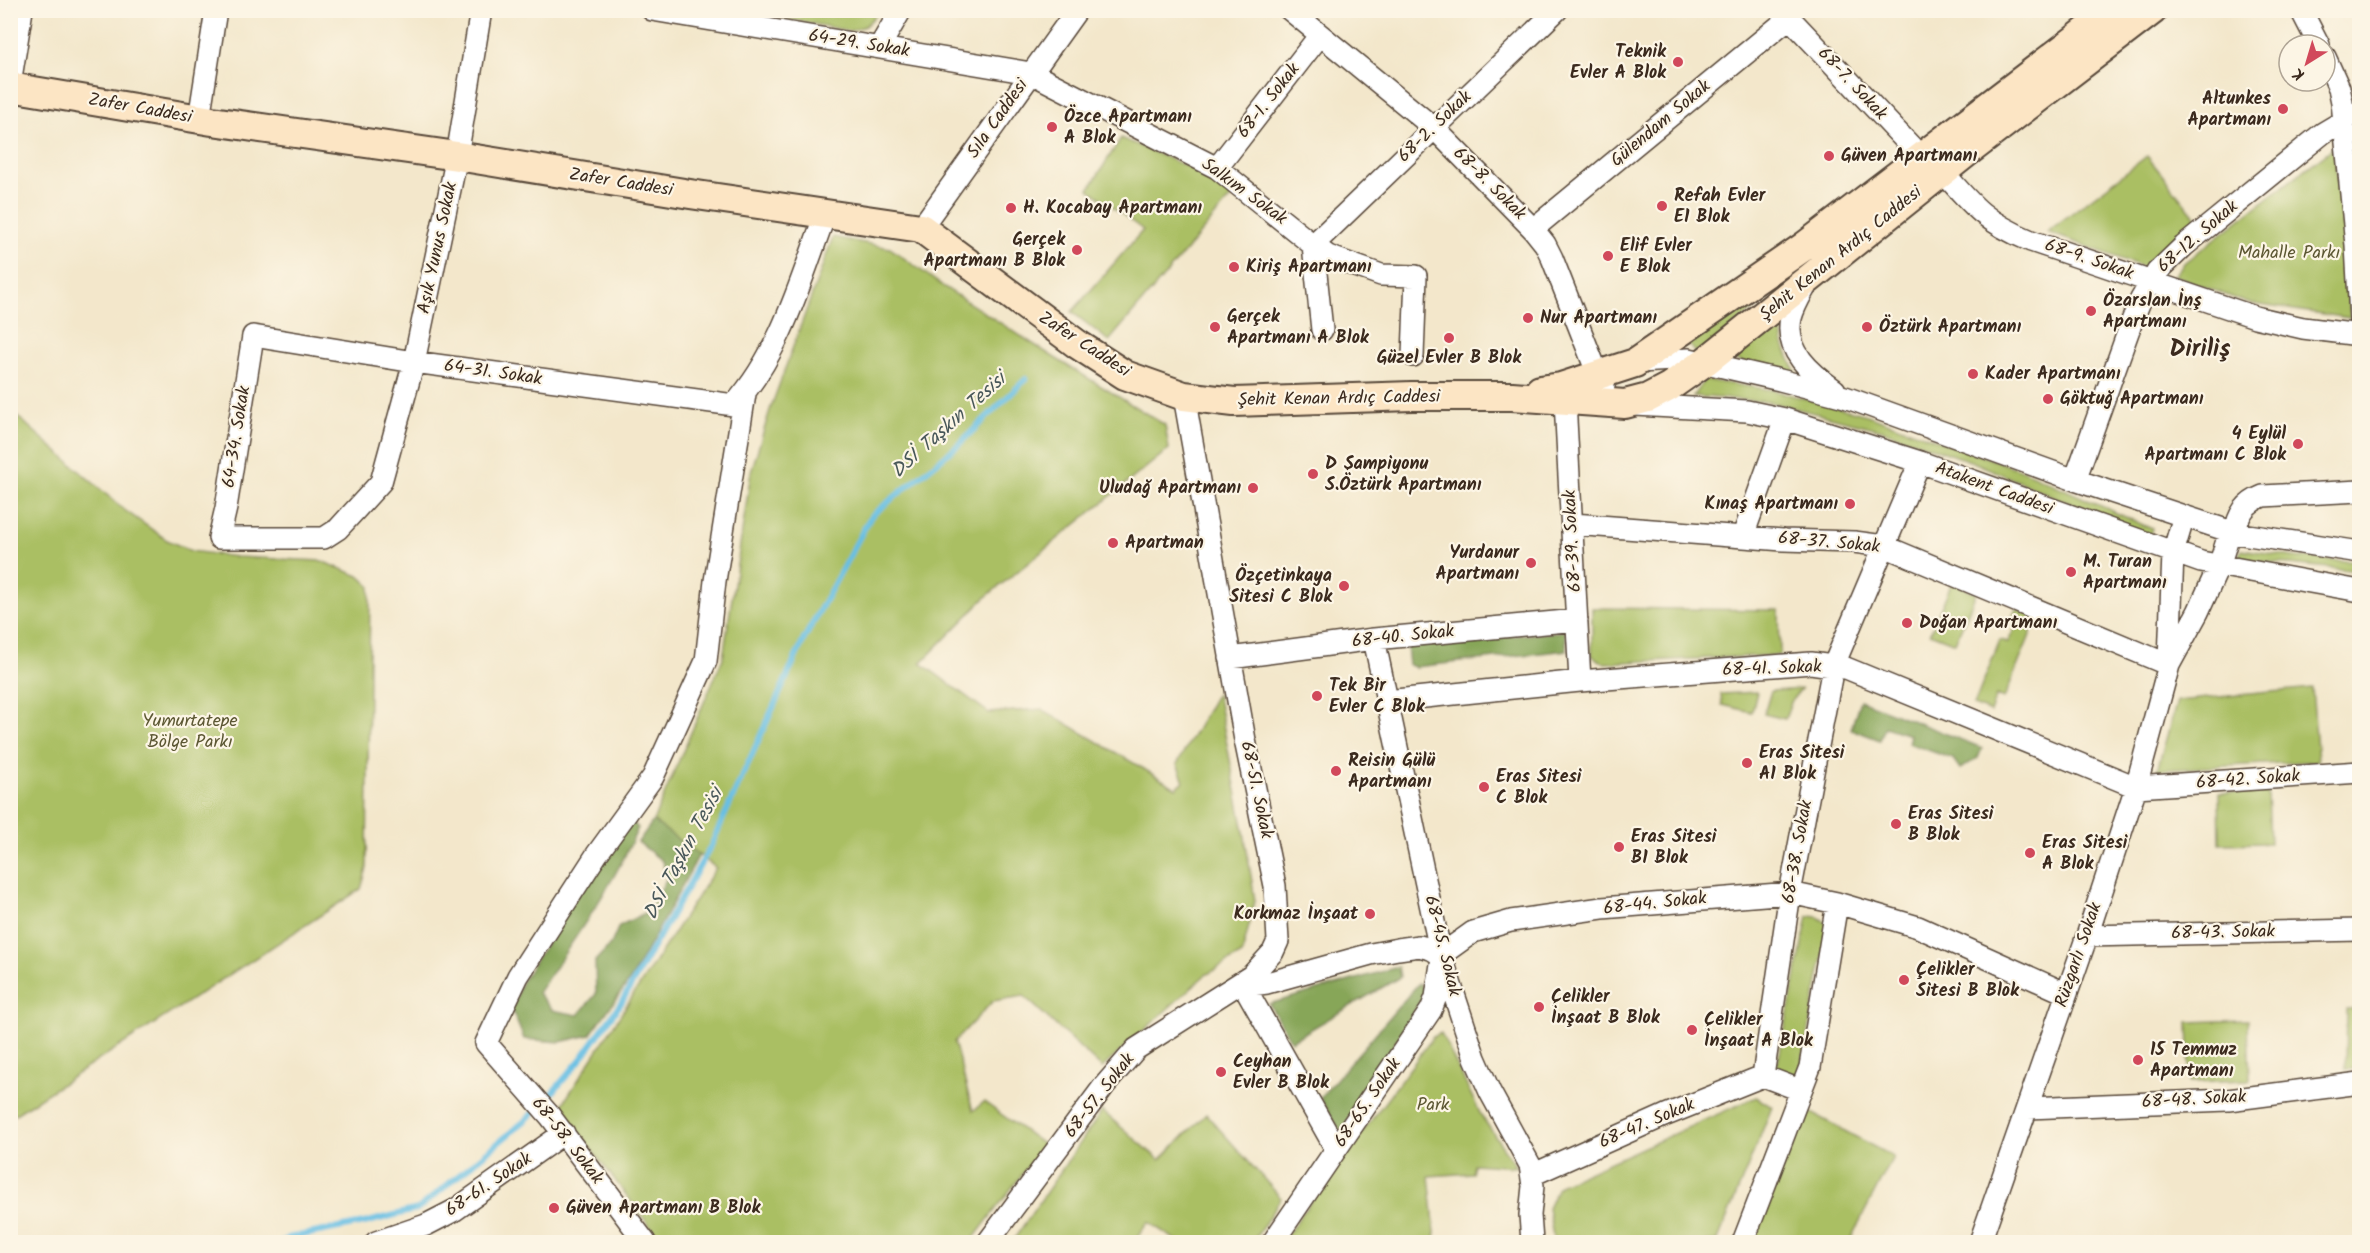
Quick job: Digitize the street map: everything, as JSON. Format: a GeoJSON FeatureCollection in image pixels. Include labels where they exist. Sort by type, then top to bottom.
{"type":"FeatureCollection","features":[{"type":"Feature","properties":{"kind":"street"},"geometry":{"type":"LineString","coordinates":[[10,86],[22,10]]}},
{"type":"Feature","properties":{"kind":"street"},"geometry":{"type":"LineString","coordinates":[[199,119],[216,10]]}},
{"type":"Feature","properties":{"kind":"street","name":"Aşık Yunus Sokak"},"geometry":{"type":"LineString","coordinates":[[324,538],[338,529],[381,482],[414,362],[458,156],[481,10]]}},
{"type":"Feature","properties":{"kind":"street","name":"64-29. Sokak"},"geometry":{"type":"LineString","coordinates":[[652,10],[709,15],[1031,73]]}},
{"type":"Feature","properties":{"kind":"street"},"geometry":{"type":"LineString","coordinates":[[879,46],[901,10]]}},
{"type":"Feature","properties":{"kind":"street","name":"Sıla Caddesi"},"geometry":{"type":"LineString","coordinates":[[921,228],[1077,10]]}},
{"type":"Feature","properties":{"kind":"street","name":"68-8. Sokak"},"geometry":{"type":"LineString","coordinates":[[1290,10],[1434,128],[1533,229],[1552,258],[1598,375],[1605,387],[1625,404]]}},
{"type":"Feature","properties":{"kind":"street","name":"68-2. Sokak"},"geometry":{"type":"LineString","coordinates":[[1313,245],[1557,10]]}},
{"type":"Feature","properties":{"kind":"street","name":"Şehit Kenan Ardıç Caddesi"},"geometry":{"type":"LineString","coordinates":[[1184,396],[1234,402],[1412,396],[1494,397],[1625,404],[1648,398],[1669,387],[1706,361],[1809,280],[1933,165],[2114,10]]}},
{"type":"Feature","properties":{"kind":"street","name":"Şehit Kenan Ardıç Caddesi"},"geometry":{"type":"LineString","coordinates":[[1494,397],[1561,387],[1635,363],[1805,246],[1933,165],[2153,10]]}},
{"type":"Feature","properties":{"kind":"street"},"geometry":{"type":"LineString","coordinates":[[2301,10],[2313,33]]}},
{"type":"Feature","properties":{"kind":"street","name":"68-7. Sokak"},"geometry":{"type":"LineString","coordinates":[[1785,14],[1933,165]]}},
{"type":"Feature","properties":{"kind":"street","name":"Gülendam Sokak"},"geometry":{"type":"LineString","coordinates":[[1533,229],[1785,14]]}},
{"type":"Feature","properties":{"kind":"street","name":"68-1. Sokak"},"geometry":{"type":"LineString","coordinates":[[1217,168],[1320,35]]}},
{"type":"Feature","properties":{"kind":"street","name":"Salkım Sokak"},"geometry":{"type":"LineString","coordinates":[[1031,73],[1217,168],[1328,256],[1381,275],[1416,276],[1413,356]]}},
{"type":"Feature","properties":{"kind":"street"},"geometry":{"type":"LineString","coordinates":[[2337,84],[2352,115],[2360,318]]}},
{"type":"Feature","properties":{"kind":"street","name":"Zafer Caddesi"},"geometry":{"type":"LineString","coordinates":[[10,86],[199,119],[458,156],[825,215],[921,228],[1096,357],[1125,375],[1184,396]]}},
{"type":"Feature","properties":{"kind":"street","name":"68-12. Sokak"},"geometry":{"type":"LineString","coordinates":[[2076,480],[2132,321],[2150,281],[2184,246],[2352,115]]}},
{"type":"Feature","properties":{"kind":"street","name":"68-9. Sokak"},"geometry":{"type":"LineString","coordinates":[[1933,165],[1977,209],[2003,229],[2255,317],[2303,328],[2360,335]]}},
{"type":"Feature","properties":{"kind":"street"},"geometry":{"type":"LineString","coordinates":[[740,400],[769,356],[792,303],[825,215]]}},
{"type":"Feature","properties":{"kind":"street"},"geometry":{"type":"LineString","coordinates":[[1313,245],[1322,330]]}},
{"type":"Feature","properties":{"kind":"street"},"geometry":{"type":"LineString","coordinates":[[1809,280],[1791,319],[1790,333],[1797,355],[1818,378],[1845,397]]}},
{"type":"Feature","properties":{"kind":"street","name":"64-31. Sokak"},"geometry":{"type":"LineString","coordinates":[[253,336],[414,362],[740,400]]}},
{"type":"Feature","properties":{"kind":"street","name":"64-34. Sokak"},"geometry":{"type":"LineString","coordinates":[[253,336],[226,508],[219,538],[324,538]]}},
{"type":"Feature","properties":{"kind":"street","name":"Atakent Caddesi"},"geometry":{"type":"LineString","coordinates":[[1635,363],[1670,358],[1706,361],[1845,397],[2076,480],[2232,532],[2360,552]]}},
{"type":"Feature","properties":{"kind":"street","name":"68-51. Sokak"},"geometry":{"type":"LineString","coordinates":[[1184,396],[1230,658],[1275,886],[1278,941],[1273,951],[1251,976],[1242,982]]}},
{"type":"Feature","properties":{"kind":"street","name":"68-58. Sokak"},"geometry":{"type":"LineString","coordinates":[[645,1242],[564,1133],[486,1042],[518,976],[597,854],[653,777],[706,661],[740,400]]}},
{"type":"Feature","properties":{"kind":"street","name":"68-39. Sokak"},"geometry":{"type":"LineString","coordinates":[[1565,400],[1580,681]]}},
{"type":"Feature","properties":{"kind":"street","name":"Atakent Caddesi"},"geometry":{"type":"LineString","coordinates":[[1625,404],[1746,411],[1785,419],[1920,462],[2173,553],[2219,566],[2360,591]]}},
{"type":"Feature","properties":{"kind":"street"},"geometry":{"type":"LineString","coordinates":[[1743,536],[1785,419]]}},
{"type":"Feature","properties":{"kind":"street","name":"68-38. Sokak"},"geometry":{"type":"LineString","coordinates":[[1763,1076],[1790,893],[1833,667],[1920,462]]}},
{"type":"Feature","properties":{"kind":"street","name":"Rüzgarlı Sokak"},"geometry":{"type":"LineString","coordinates":[[2169,665],[2198,612],[2244,507],[2263,496],[2360,491]]}},
{"type":"Feature","properties":{"kind":"street","name":"Rüzgarlı Sokak"},"geometry":{"type":"LineString","coordinates":[[1980,1242],[2087,936],[2136,787],[2169,665],[2173,553],[2184,516]]}},
{"type":"Feature","properties":{"kind":"street","name":"68-37. Sokak"},"geometry":{"type":"LineString","coordinates":[[1573,524],[1783,540],[1854,542],[1884,546],[2169,665]]}},
{"type":"Feature","properties":{"kind":"street","name":"68-40. Sokak"},"geometry":{"type":"LineString","coordinates":[[1230,658],[1374,639],[1577,620]]}},
{"type":"Feature","properties":{"kind":"street","name":"68-45. Sokak"},"geometry":{"type":"LineString","coordinates":[[1374,639],[1441,955],[1475,1058],[1533,1174],[1530,1215],[1532,1242]]}},
{"type":"Feature","properties":{"kind":"street","name":"68-41. Sokak"},"geometry":{"type":"LineString","coordinates":[[1386,701],[1580,681],[1811,663],[1846,668],[2136,787]]}},
{"type":"Feature","properties":{"kind":"street","name":"68-42. Sokak"},"geometry":{"type":"LineString","coordinates":[[2136,787],[2360,772]]}},
{"type":"Feature","properties":{"kind":"street","name":"68-44. Sokak"},"geometry":{"type":"LineString","coordinates":[[1441,955],[1473,932],[1511,921],[1602,908],[1790,893],[1837,903],[1918,927],[2066,993]]}},
{"type":"Feature","properties":{"kind":"street"},"geometry":{"type":"LineString","coordinates":[[1743,1242],[1810,1067],[1837,903]]}},
{"type":"Feature","properties":{"kind":"street","name":"68-43. Sokak"},"geometry":{"type":"LineString","coordinates":[[2087,936],[2360,930]]}},
{"type":"Feature","properties":{"kind":"street"},"geometry":{"type":"LineString","coordinates":[[1242,982],[1251,985],[1267,983],[1371,954],[1419,946],[1441,955]]}},
{"type":"Feature","properties":{"kind":"street","name":"68-65. Sokak"},"geometry":{"type":"LineString","coordinates":[[1273,1242],[1431,1010],[1442,971],[1441,955]]}},
{"type":"Feature","properties":{"kind":"street"},"geometry":{"type":"LineString","coordinates":[[1242,982],[1336,1149]]}},
{"type":"Feature","properties":{"kind":"street","name":"68-57. Sokak"},"geometry":{"type":"LineString","coordinates":[[988,1242],[1104,1086],[1136,1049],[1242,982]]}},
{"type":"Feature","properties":{"kind":"street"},"geometry":{"type":"LineString","coordinates":[[1763,1076],[1800,1090]]}},
{"type":"Feature","properties":{"kind":"street","name":"68-47. Sokak"},"geometry":{"type":"LineString","coordinates":[[1533,1174],[1666,1115],[1763,1076]]}},
{"type":"Feature","properties":{"kind":"street","name":"68-48. Sokak"},"geometry":{"type":"LineString","coordinates":[[2028,1108],[2228,1100],[2360,1083]]}},
{"type":"Feature","properties":{"kind":"street","name":"68-61. Sokak"},"geometry":{"type":"LineString","coordinates":[[385,1241],[426,1225],[455,1210],[564,1133]]}},
{"type":"Feature","properties":{"kind":"green space"},"geometry":{"type":"Polygon","coordinates":[[[746,11],[880,11],[865,26],[850,31],[746,11]]]}},
{"type":"Feature","properties":{"kind":"green space"},"geometry":{"type":"Polygon","coordinates":[[[1121,138],[1193,169],[1233,195],[1109,341],[1072,312],[1143,230],[1089,189],[1121,138]]]}},
{"type":"Feature","properties":{"kind":"green space","name":"Mahalle Parkı"},"geometry":{"type":"Polygon","coordinates":[[[2333,148],[2344,230],[2350,318],[2247,303],[2174,275],[2185,262],[2333,148]]]}},
{"type":"Feature","properties":{"kind":"green space"},"geometry":{"type":"Polygon","coordinates":[[[2147,156],[2199,221],[2146,268],[2047,232],[2147,156]]]}},
{"type":"Feature","properties":{"kind":"green space"},"geometry":{"type":"Polygon","coordinates":[[[833,237],[890,248],[944,287],[1165,425],[1169,449],[987,596],[921,663],[989,713],[1042,709],[1176,788],[1184,781],[1177,764],[1217,693],[1255,901],[1242,954],[1204,976],[1102,1068],[1024,996],[993,1001],[954,1042],[973,1111],[984,1102],[1044,1145],[971,1242],[662,1242],[560,1108],[716,868],[653,821],[723,658],[751,472],[770,410],[833,237]]]}},
{"type":"Feature","properties":{"kind":"green space"},"geometry":{"type":"Polygon","coordinates":[[[1763,288],[1769,297],[1698,355],[1688,344],[1763,288]]]}},
{"type":"Feature","properties":{"kind":"green space"},"geometry":{"type":"Polygon","coordinates":[[[1780,315],[1784,345],[1799,380],[1730,358],[1780,315]]]}},
{"type":"Feature","properties":{"kind":"green space"},"geometry":{"type":"Polygon","coordinates":[[[1704,380],[1772,390],[1867,415],[2024,471],[2152,529],[2149,537],[1973,462],[1882,430],[1770,402],[1693,396],[1704,380]]]}},
{"type":"Feature","properties":{"kind":"green space","name":"Yumurtatepe Bölge Parkı"},"geometry":{"type":"Polygon","coordinates":[[[11,411],[123,509],[167,540],[191,551],[236,557],[321,561],[359,576],[370,586],[367,868],[361,889],[11,1117],[11,411]]]}},
{"type":"Feature","properties":{"kind":"green space"},"geometry":{"type":"Polygon","coordinates":[[[2241,549],[2294,557],[2359,562],[2359,571],[2238,559],[2241,549]]]}},
{"type":"Feature","properties":{"kind":"green space"},"geometry":{"type":"Polygon","coordinates":[[[1952,582],[1976,593],[1955,643],[1930,633],[1952,582]]]}},
{"type":"Feature","properties":{"kind":"green space"},"geometry":{"type":"Polygon","coordinates":[[[1592,608],[1779,610],[1780,655],[1604,663],[1592,656],[1592,608]]]}},
{"type":"Feature","properties":{"kind":"green space"},"geometry":{"type":"Polygon","coordinates":[[[2016,609],[2037,618],[2004,699],[1996,696],[1990,712],[1974,705],[2000,640],[2008,642],[2016,625],[2010,622],[2016,609]]]}},
{"type":"Feature","properties":{"kind":"green space"},"geometry":{"type":"Polygon","coordinates":[[[1565,631],[1567,650],[1415,667],[1409,665],[1407,646],[1565,631]]]}},
{"type":"Feature","properties":{"kind":"green space"},"geometry":{"type":"Polygon","coordinates":[[[2312,688],[2318,761],[2157,770],[2177,701],[2312,688]]]}},
{"type":"Feature","properties":{"kind":"green space"},"geometry":{"type":"Polygon","coordinates":[[[1801,689],[1792,700],[1785,719],[1764,714],[1771,691],[1801,689]]]}},
{"type":"Feature","properties":{"kind":"green space"},"geometry":{"type":"Polygon","coordinates":[[[1757,692],[1752,712],[1722,705],[1721,694],[1757,692]]]}},
{"type":"Feature","properties":{"kind":"green space"},"geometry":{"type":"Polygon","coordinates":[[[1860,700],[1982,748],[1978,758],[1960,769],[1953,759],[1908,743],[1910,735],[1885,727],[1880,740],[1851,729],[1860,700]]]}},
{"type":"Feature","properties":{"kind":"green space"},"geometry":{"type":"Polygon","coordinates":[[[2268,792],[2270,843],[2220,844],[2219,793],[2268,792]]]}},
{"type":"Feature","properties":{"kind":"green space"},"geometry":{"type":"Polygon","coordinates":[[[627,817],[638,828],[628,850],[592,913],[538,993],[552,1010],[578,1015],[596,994],[595,961],[611,944],[619,926],[649,911],[667,878],[662,861],[638,842],[653,821],[699,855],[632,977],[590,1035],[560,1042],[524,1039],[512,1010],[521,983],[627,817]]]}},
{"type":"Feature","properties":{"kind":"green space"},"geometry":{"type":"Polygon","coordinates":[[[1808,916],[1818,917],[1829,924],[1800,1075],[1787,1076],[1777,1067],[1808,916]]]}},
{"type":"Feature","properties":{"kind":"green space"},"geometry":{"type":"Polygon","coordinates":[[[1398,967],[1400,977],[1291,1041],[1269,1004],[1398,967]]]}},
{"type":"Feature","properties":{"kind":"green space"},"geometry":{"type":"Polygon","coordinates":[[[1419,983],[1426,992],[1341,1132],[1320,1098],[1419,983]]]}},
{"type":"Feature","properties":{"kind":"green space"},"geometry":{"type":"Polygon","coordinates":[[[2346,1009],[2359,1009],[2359,1069],[2345,1069],[2346,1009]]]}},
{"type":"Feature","properties":{"kind":"green space"},"geometry":{"type":"Polygon","coordinates":[[[2248,1020],[2250,1080],[2190,1082],[2188,1022],[2248,1020]]]}},
{"type":"Feature","properties":{"kind":"green space","name":"Park"},"geometry":{"type":"Polygon","coordinates":[[[1441,1033],[1481,1115],[1516,1167],[1474,1164],[1472,1173],[1429,1176],[1436,1242],[1282,1242],[1433,1037],[1441,1033]]]}},
{"type":"Feature","properties":{"kind":"green space"},"geometry":{"type":"Polygon","coordinates":[[[1756,1097],[1772,1107],[1717,1242],[1554,1242],[1548,1208],[1559,1185],[1756,1097]]]}},
{"type":"Feature","properties":{"kind":"green space"},"geometry":{"type":"Polygon","coordinates":[[[1806,1110],[1893,1157],[1849,1242],[1752,1242],[1806,1110]]]}},
{"type":"Feature","properties":{"kind":"green space"},"geometry":{"type":"Polygon","coordinates":[[[1102,1111],[1160,1160],[1206,1114],[1281,1198],[1253,1242],[1179,1242],[1148,1222],[1134,1242],[1012,1242],[1102,1111]]]}},
{"type":"Feature","properties":{"kind":"waterway","name":"DSİ Taşkın Tesisi"},"geometry":{"type":"LineString","coordinates":[[282,1242],[288,1238],[364,1223],[418,1209],[527,1119],[552,1093],[581,1059],[621,1003],[710,848],[804,639],[871,516],[957,446],[1026,379]]}},
{"type":"Feature","properties":{"kind":"place","name":"Teknik Evler A Blok"},"geometry":{"type":"Point","coordinates":[1678,62]}},
{"type":"Feature","properties":{"kind":"place","name":"Altunkes Apartmanı"},"geometry":{"type":"Point","coordinates":[2283,109]}},
{"type":"Feature","properties":{"kind":"place","name":"Özce Apartmanı A Blok"},"geometry":{"type":"Point","coordinates":[1052,127]}},
{"type":"Feature","properties":{"kind":"place","name":"Güven Apartmanı"},"geometry":{"type":"Point","coordinates":[1829,156]}},
{"type":"Feature","properties":{"kind":"place","name":"Refah Evler E1 Blok"},"geometry":{"type":"Point","coordinates":[1662,206]}},
{"type":"Feature","properties":{"kind":"place","name":"H. Kocabay Apartmanı"},"geometry":{"type":"Point","coordinates":[1011,208]}},
{"type":"Feature","properties":{"kind":"place","name":"Gerçek Apartmanı B Blok"},"geometry":{"type":"Point","coordinates":[1077,250]}},
{"type":"Feature","properties":{"kind":"place","name":"Elif Evler E Blok"},"geometry":{"type":"Point","coordinates":[1608,256]}},
{"type":"Feature","properties":{"kind":"place","name":"Kiriş Apartmanı"},"geometry":{"type":"Point","coordinates":[1234,267]}},
{"type":"Feature","properties":{"kind":"place","name":"Özarslan İnş Apartmanı"},"geometry":{"type":"Point","coordinates":[2091,311]}},
{"type":"Feature","properties":{"kind":"place","name":"Nur Apartmanı"},"geometry":{"type":"Point","coordinates":[1528,318]}},
{"type":"Feature","properties":{"kind":"place","name":"Gerçek Apartmanı A Blok"},"geometry":{"type":"Point","coordinates":[1215,327]}},
{"type":"Feature","properties":{"kind":"place","name":"Öztürk Apartmanı"},"geometry":{"type":"Point","coordinates":[1867,327]}},
{"type":"Feature","properties":{"kind":"place","name":"Güzel Evler B Blok"},"geometry":{"type":"Point","coordinates":[1449,338]}},
{"type":"Feature","properties":{"kind":"place","name":"Kader Apartmanı"},"geometry":{"type":"Point","coordinates":[1973,374]}},
{"type":"Feature","properties":{"kind":"place","name":"Göktuğ Apartmanı"},"geometry":{"type":"Point","coordinates":[2048,399]}},
{"type":"Feature","properties":{"kind":"place","name":"4 Eylül Apartmanı C Blok"},"geometry":{"type":"Point","coordinates":[2298,444]}},
{"type":"Feature","properties":{"kind":"place","name":"D Şampiyonu S.Öztürk Apartmanı"},"geometry":{"type":"Point","coordinates":[1313,474]}},
{"type":"Feature","properties":{"kind":"place","name":"Uludağ Apartmanı"},"geometry":{"type":"Point","coordinates":[1253,488]}},
{"type":"Feature","properties":{"kind":"place","name":"Kınaş Apartmanı"},"geometry":{"type":"Point","coordinates":[1850,504]}},
{"type":"Feature","properties":{"kind":"place","name":"Apartman"},"geometry":{"type":"Point","coordinates":[1113,543]}},
{"type":"Feature","properties":{"kind":"place","name":"Yurdanur Apartmanı"},"geometry":{"type":"Point","coordinates":[1531,563]}},
{"type":"Feature","properties":{"kind":"place","name":"M. Turan Apartmanı"},"geometry":{"type":"Point","coordinates":[2071,572]}},
{"type":"Feature","properties":{"kind":"place","name":"Özçetinkaya Sitesi C Blok"},"geometry":{"type":"Point","coordinates":[1344,586]}},
{"type":"Feature","properties":{"kind":"place","name":"Doğan Apartmanı"},"geometry":{"type":"Point","coordinates":[1907,623]}},
{"type":"Feature","properties":{"kind":"place","name":"Tek Bir Evler C Blok"},"geometry":{"type":"Point","coordinates":[1317,696]}},
{"type":"Feature","properties":{"kind":"place","name":"Eras Sitesi A1 Blok"},"geometry":{"type":"Point","coordinates":[1747,763]}},
{"type":"Feature","properties":{"kind":"place","name":"Reisin Gülü Apartmanı"},"geometry":{"type":"Point","coordinates":[1336,771]}},
{"type":"Feature","properties":{"kind":"place","name":"Eras Sitesi C Blok"},"geometry":{"type":"Point","coordinates":[1484,787]}},
{"type":"Feature","properties":{"kind":"place","name":"Eras Sitesi B Blok"},"geometry":{"type":"Point","coordinates":[1896,824]}},
{"type":"Feature","properties":{"kind":"place","name":"Eras Sitesi B1 Blok"},"geometry":{"type":"Point","coordinates":[1619,847]}},
{"type":"Feature","properties":{"kind":"place","name":"Eras Sitesi A Blok"},"geometry":{"type":"Point","coordinates":[2030,853]}},
{"type":"Feature","properties":{"kind":"place","name":"Korkmaz İnşaat"},"geometry":{"type":"Point","coordinates":[1370,914]}},
{"type":"Feature","properties":{"kind":"place","name":"Çelikler Sitesi B Blok"},"geometry":{"type":"Point","coordinates":[1904,980]}},
{"type":"Feature","properties":{"kind":"place","name":"Çelikler İnşaat B Blok"},"geometry":{"type":"Point","coordinates":[1539,1007]}},
{"type":"Feature","properties":{"kind":"place","name":"Çelikler İnşaat A Blok"},"geometry":{"type":"Point","coordinates":[1692,1030]}},
{"type":"Feature","properties":{"kind":"place","name":"15 Temmuz Apartmanı"},"geometry":{"type":"Point","coordinates":[2138,1060]}},
{"type":"Feature","properties":{"kind":"place","name":"Ceyhan Evler B Blok"},"geometry":{"type":"Point","coordinates":[1221,1072]}},
{"type":"Feature","properties":{"kind":"place","name":"Güven Apartmanı B Blok"},"geometry":{"type":"Point","coordinates":[554,1208]}},
{"type":"Feature","properties":{"kind":"district","name":"Diriliş"},"geometry":{"type":"Point","coordinates":[2200,349]}}]}
